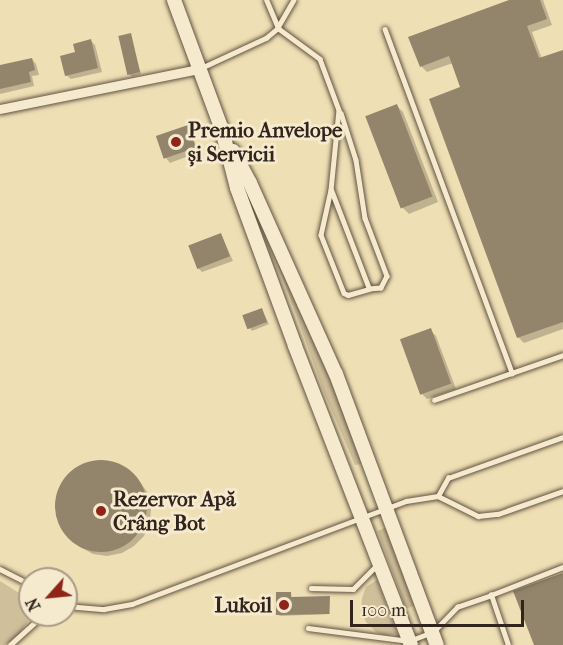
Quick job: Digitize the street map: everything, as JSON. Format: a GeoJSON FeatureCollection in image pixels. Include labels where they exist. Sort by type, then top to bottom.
{"type":"FeatureCollection","features":[{"type":"Feature","properties":{"kind":"main road"},"geometry":{"type":"LineString","coordinates":[[174,0],[222,130],[237,188],[410,643]]}},
{"type":"Feature","properties":{"kind":"main road"},"geometry":{"type":"LineString","coordinates":[[222,130],[250,183],[336,374],[435,638]]}},
{"type":"Feature","properties":{"kind":"street"},"geometry":{"type":"LineString","coordinates":[[0,110],[199,69]]}},
{"type":"Feature","properties":{"kind":"lane"},"geometry":{"type":"LineString","coordinates":[[266,0],[278,28],[320,59],[339,110],[356,160],[365,218],[387,276],[381,288],[348,294],[344,293],[321,233],[331,190],[339,110]]}},
{"type":"Feature","properties":{"kind":"lane"},"geometry":{"type":"LineString","coordinates":[[199,69],[266,38],[278,28],[294,0]]}},
{"type":"Feature","properties":{"kind":"lane"},"geometry":{"type":"LineString","coordinates":[[385,29],[512,373]]}},
{"type":"Feature","properties":{"kind":"lane"},"geometry":{"type":"LineString","coordinates":[[331,190],[369,289]]}},
{"type":"Feature","properties":{"kind":"lane"},"geometry":{"type":"LineString","coordinates":[[434,400],[563,355]]}},
{"type":"Feature","properties":{"kind":"lane"},"geometry":{"type":"LineString","coordinates":[[438,496],[448,478],[563,437]]}},
{"type":"Feature","properties":{"kind":"lane"},"geometry":{"type":"LineString","coordinates":[[78,606],[104,609],[132,604],[406,501],[438,496],[478,516],[498,514],[563,491]]}},
{"type":"Feature","properties":{"kind":"lane"},"geometry":{"type":"LineString","coordinates":[[311,588],[353,590],[379,562]]}},
{"type":"Feature","properties":{"kind":"lane"},"geometry":{"type":"LineString","coordinates":[[309,628],[355,632],[410,643],[435,638],[457,607],[563,567]]}},
{"type":"Feature","properties":{"kind":"lane"},"geometry":{"type":"LineString","coordinates":[[0,569],[18,578]]}},
{"type":"Feature","properties":{"kind":"lane"},"geometry":{"type":"LineString","coordinates":[[491,594],[508,645]]}},
{"type":"Feature","properties":{"kind":"lane"},"geometry":{"type":"LineString","coordinates":[[10,645],[30,627]]}},
{"type":"Feature","properties":{"kind":"shaded area"},"geometry":{"type":"Polygon","coordinates":[[[270,236],[337,393],[362,464],[355,465],[325,395],[272,248],[270,236]]]}},
{"type":"Feature","properties":{"kind":"shaded area"},"geometry":{"type":"Polygon","coordinates":[[[388,527],[416,605],[406,609],[378,531],[388,527]]]}},
{"type":"Feature","properties":{"kind":"shaded area"},"geometry":{"type":"Polygon","coordinates":[[[377,580],[397,634],[384,635],[376,632],[366,622],[361,610],[366,587],[377,580]]]}},
{"type":"Feature","properties":{"kind":"shaded area"},"geometry":{"type":"Polygon","coordinates":[[[0,581],[18,592],[18,627],[24,627],[5,645],[0,645],[0,581]]]}},
{"type":"Feature","properties":{"kind":"building"},"geometry":{"type":"Polygon","coordinates":[[[509,0],[540,0],[547,19],[527,26],[539,58],[563,50],[563,322],[517,338],[429,99],[460,87],[449,56],[420,67],[408,37],[509,0]]]}},
{"type":"Feature","properties":{"kind":"building"},"geometry":{"type":"Polygon","coordinates":[[[131,33],[140,72],[127,75],[118,36],[131,33]]]}},
{"type":"Feature","properties":{"kind":"building"},"geometry":{"type":"Polygon","coordinates":[[[91,39],[98,68],[65,76],[60,56],[75,52],[73,44],[91,39]]]}},
{"type":"Feature","properties":{"kind":"building"},"geometry":{"type":"Polygon","coordinates":[[[32,58],[35,70],[29,72],[31,82],[0,89],[0,65],[32,58]]]}},
{"type":"Feature","properties":{"kind":"building"},"geometry":{"type":"Polygon","coordinates":[[[397,104],[432,196],[401,209],[365,116],[397,104]]]}},
{"type":"Feature","properties":{"kind":"building","name":"Premio Anvelope și Servicii"},"geometry":{"type":"Polygon","coordinates":[[[188,125],[196,148],[164,159],[156,136],[188,125]]]}},
{"type":"Feature","properties":{"kind":"building"},"geometry":{"type":"Polygon","coordinates":[[[221,233],[230,256],[197,269],[188,246],[221,233]]]}},
{"type":"Feature","properties":{"kind":"building"},"geometry":{"type":"Polygon","coordinates":[[[262,308],[267,322],[247,329],[242,315],[262,308]]]}},
{"type":"Feature","properties":{"kind":"building"},"geometry":{"type":"Polygon","coordinates":[[[431,328],[451,383],[420,395],[400,339],[431,328]]]}},
{"type":"Feature","properties":{"kind":"building","name":"Rezervor Apă Crâng Bot"},"geometry":{"type":"Polygon","coordinates":[[[101,460],[118,464],[133,474],[143,489],[147,506],[143,523],[133,538],[118,548],[101,552],[84,548],[69,538],[59,523],[55,506],[59,489],[69,474],[84,464],[101,460]]]}},
{"type":"Feature","properties":{"kind":"building"},"geometry":{"type":"Polygon","coordinates":[[[563,573],[563,645],[534,645],[513,591],[563,573]]]}},
{"type":"Feature","properties":{"kind":"building"},"geometry":{"type":"Polygon","coordinates":[[[276,592],[291,592],[291,597],[330,596],[329,614],[276,615],[276,592]]]}},
{"type":"Feature","properties":{"kind":"place","name":"Premio Anvelope și Servicii"},"geometry":{"type":"Point","coordinates":[176,142]}},
{"type":"Feature","properties":{"kind":"place","name":"Rezervor Apă Crâng Bot"},"geometry":{"type":"Point","coordinates":[101,511]}},
{"type":"Feature","properties":{"kind":"place","name":"Lukoil"},"geometry":{"type":"Point","coordinates":[284,605]}}]}
